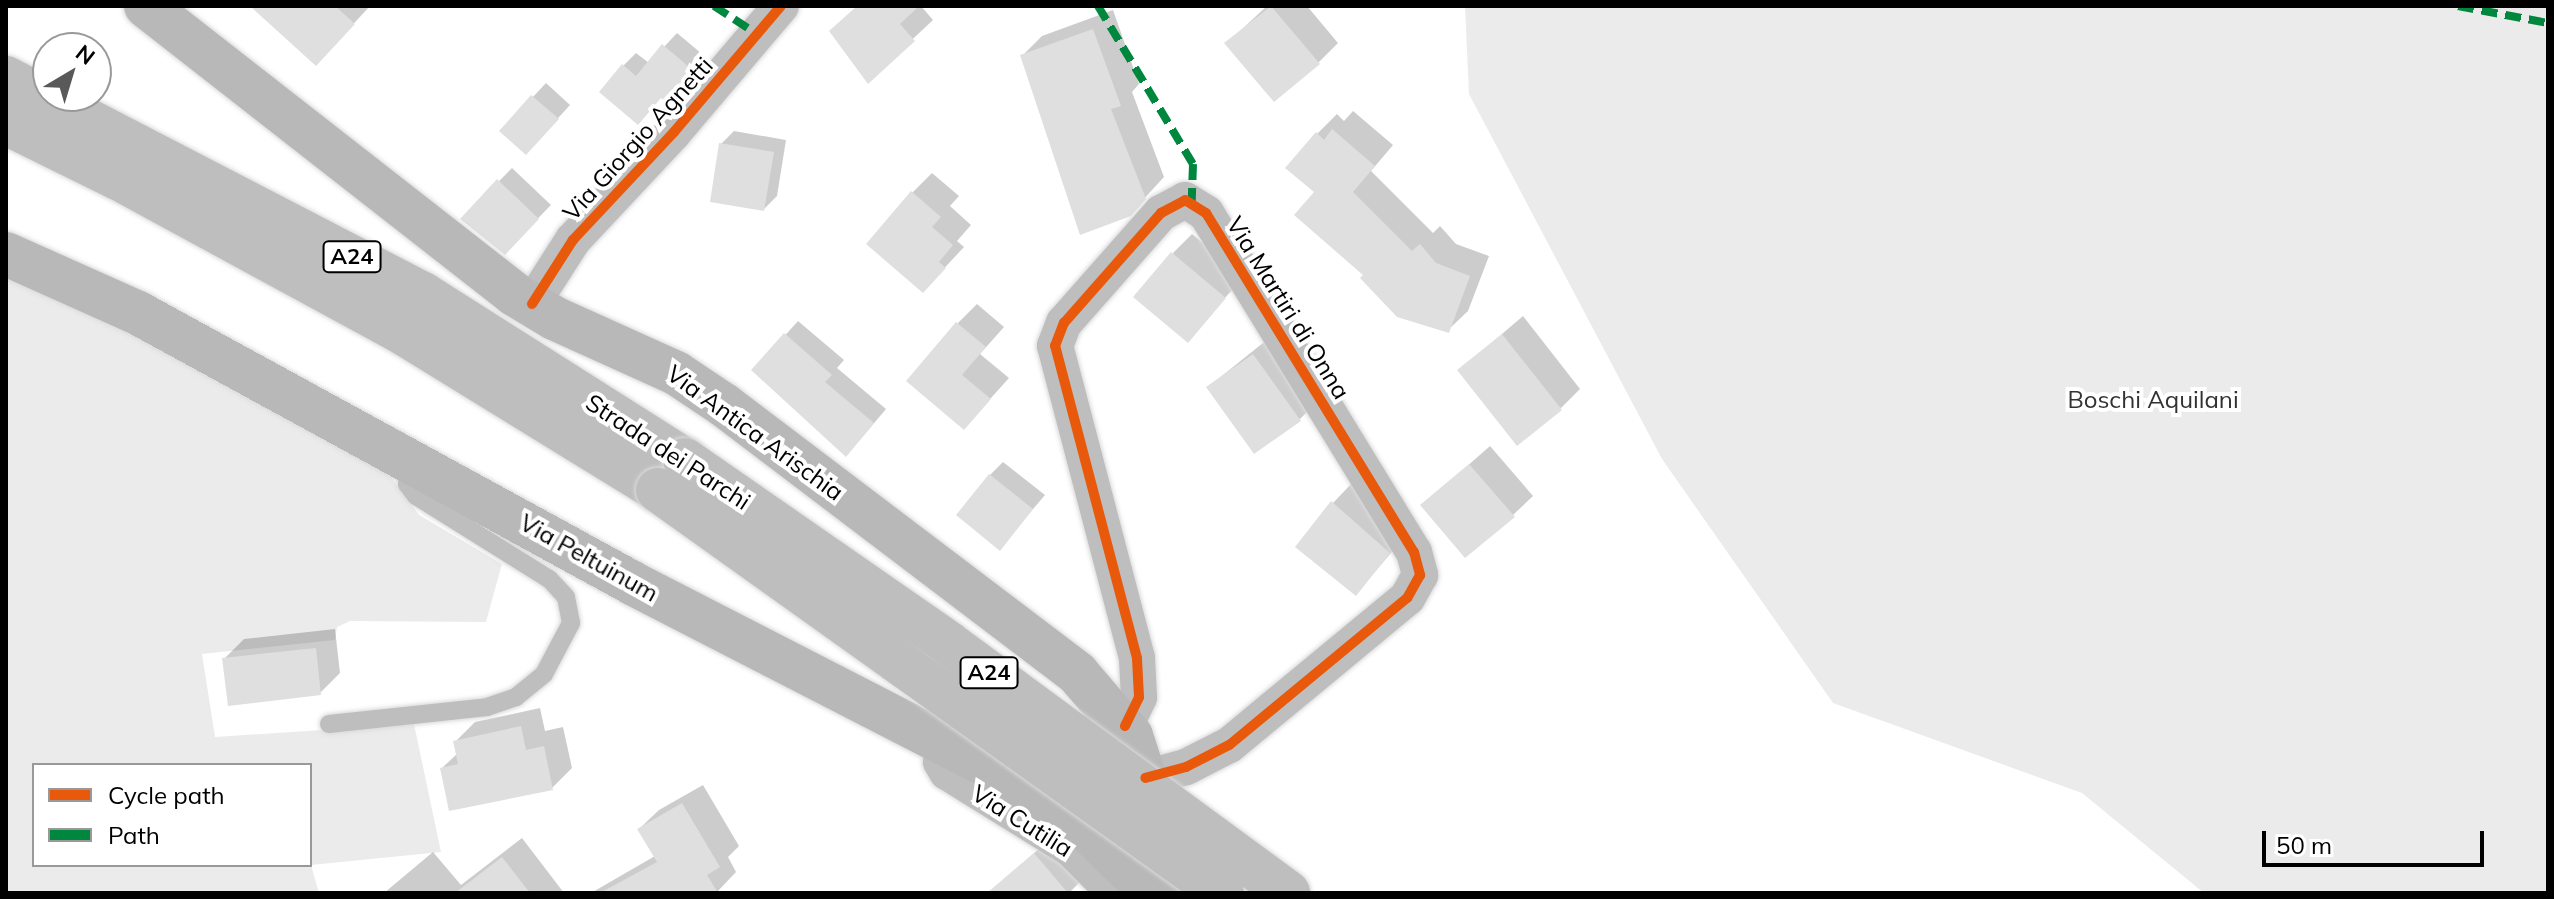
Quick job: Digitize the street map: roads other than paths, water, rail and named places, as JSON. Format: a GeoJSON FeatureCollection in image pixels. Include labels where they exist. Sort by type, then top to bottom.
{"type":"FeatureCollection","features":[{"type":"Feature","properties":{"kind":"highway","name":"Strada dei Parchi"},"geometry":{"type":"LineString","coordinates":[[6,78],[423,294],[672,475],[1222,893]]}},
{"type":"Feature","properties":{"kind":"highway","name":"Strada dei Parchi"},"geometry":{"type":"LineString","coordinates":[[6,123],[118,178],[672,475],[948,643],[1288,893]]}},
{"type":"Feature","properties":{"kind":"main road","name":"Via Antica Arischia"},"geometry":{"type":"LineString","coordinates":[[146,6],[532,304],[676,373],[724,405],[1077,673],[1118,717],[1145,778],[1182,893]]}},
{"type":"Feature","properties":{"kind":"main road","name":"Via Peltuinum"},"geometry":{"type":"LineString","coordinates":[[6,254],[138,313],[636,585],[1030,790],[1066,813],[1122,892]]}},
{"type":"Feature","properties":{"kind":"main road"},"geometry":{"type":"LineString","coordinates":[[1030,790],[1029,760],[1045,729],[1083,709],[1118,717]]}},
{"type":"Feature","properties":{"kind":"main road"},"geometry":{"type":"LineString","coordinates":[[1066,813],[1081,819],[1111,818],[1138,798],[1145,778]]}},
{"type":"Feature","properties":{"kind":"street","name":"Via Giorgio Agnetti"},"geometry":{"type":"LineString","coordinates":[[532,304],[573,240],[781,6]]}},
{"type":"Feature","properties":{"kind":"street","name":"Via Martiri di Onna"},"geometry":{"type":"LineString","coordinates":[[1118,717],[1139,697],[1137,658],[1055,346],[1064,323],[1112,268],[1168,206],[1185,200],[1206,213],[1414,552],[1420,575],[1407,598],[1229,745],[1186,767],[1145,778]]}},
{"type":"Feature","properties":{"kind":"street","name":"Via Cutilia"},"geometry":{"type":"LineString","coordinates":[[944,744],[941,762],[947,772],[1062,843],[1122,892]]}},
{"type":"Feature","properties":{"kind":"lane"},"geometry":{"type":"LineString","coordinates":[[329,724],[487,707],[516,697],[544,674],[571,623],[566,597],[549,579],[416,496],[405,473],[411,460]]}},
{"type":"Feature","properties":{"kind":"park label","name":"Boschi Aquilani"},"geometry":{"type":"Point","coordinates":[2153,400]}}]}
